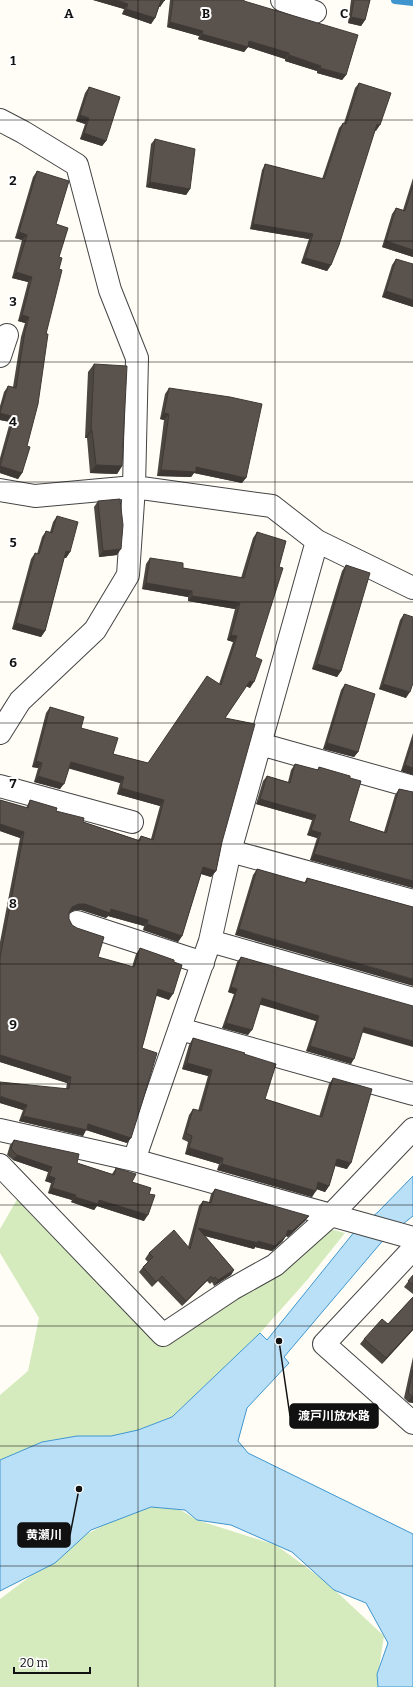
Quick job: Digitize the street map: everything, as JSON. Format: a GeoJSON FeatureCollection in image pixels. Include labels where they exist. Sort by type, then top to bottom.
{"type":"FeatureCollection","features":[{"type":"Feature","properties":{"kind":"street"},"geometry":{"type":"LineString","coordinates":[[282,0],[311,7]]}},
{"type":"Feature","properties":{"kind":"street"},"geometry":{"type":"LineString","coordinates":[[0,120],[23,132],[77,165],[110,290],[137,358],[134,487],[128,575],[95,630],[20,702],[0,733]]}},
{"type":"Feature","properties":{"kind":"street"},"geometry":{"type":"LineString","coordinates":[[0,356],[8,335]]}},
{"type":"Feature","properties":{"kind":"street"},"geometry":{"type":"LineString","coordinates":[[0,490],[35,496],[134,487],[272,506],[317,542],[413,588]]}},
{"type":"Feature","properties":{"kind":"street"},"geometry":{"type":"LineString","coordinates":[[134,1160],[210,941],[230,851],[317,542]]}},
{"type":"Feature","properties":{"kind":"street"},"geometry":{"type":"LineString","coordinates":[[260,744],[413,787]]}},
{"type":"Feature","properties":{"kind":"street"},"geometry":{"type":"LineString","coordinates":[[0,786],[132,822]]}},
{"type":"Feature","properties":{"kind":"street"},"geometry":{"type":"LineString","coordinates":[[230,851],[413,901]]}},
{"type":"Feature","properties":{"kind":"street"},"geometry":{"type":"LineString","coordinates":[[77,922],[203,963]]}},
{"type":"Feature","properties":{"kind":"street"},"geometry":{"type":"LineString","coordinates":[[210,941],[413,1000]]}},
{"type":"Feature","properties":{"kind":"street"},"geometry":{"type":"LineString","coordinates":[[180,1029],[413,1094]]}},
{"type":"Feature","properties":{"kind":"street"},"geometry":{"type":"LineString","coordinates":[[0,1165],[163,1335],[232,1289],[275,1266],[332,1215],[413,1129]]}},
{"type":"Feature","properties":{"kind":"street"},"geometry":{"type":"LineString","coordinates":[[0,1130],[134,1160],[413,1238]]}},
{"type":"Feature","properties":{"kind":"street"},"geometry":{"type":"LineString","coordinates":[[413,1249],[324,1344],[413,1423]]}},
{"type":"Feature","properties":{"kind":"green space"},"geometry":{"type":"Polygon","coordinates":[[[23,1189],[163,1335],[319,1226],[345,1233],[308,1279],[260,1333],[172,1417],[138,1430],[111,1436],[77,1436],[42,1442],[0,1460],[0,1395],[28,1371],[39,1318],[0,1253],[0,1229],[23,1189]]]}},
{"type":"Feature","properties":{"kind":"green space"},"geometry":{"type":"Polygon","coordinates":[[[159,1497],[197,1520],[276,1545],[325,1581],[384,1636],[379,1668],[379,1687],[0,1687],[0,1599],[85,1535],[159,1497]]]}},
{"type":"Feature","properties":{"kind":"water"},"geometry":{"type":"Polygon","coordinates":[[[413,1176],[413,1216],[385,1238],[284,1357],[289,1363],[247,1408],[238,1441],[248,1453],[413,1534],[413,1687],[378,1687],[377,1674],[388,1643],[366,1603],[334,1590],[292,1552],[231,1525],[197,1520],[185,1510],[151,1507],[91,1530],[55,1563],[0,1591],[0,1460],[42,1442],[77,1436],[111,1436],[138,1430],[172,1417],[260,1333],[267,1340],[355,1231],[378,1212],[413,1176]]]}},
{"type":"Feature","properties":{"kind":"building"},"geometry":{"type":"Polygon","coordinates":[[[116,0],[161,0],[155,18],[126,9],[128,4],[116,0]]]}},
{"type":"Feature","properties":{"kind":"building"},"geometry":{"type":"Polygon","coordinates":[[[173,0],[244,0],[358,35],[346,75],[320,68],[321,66],[289,55],[289,53],[249,41],[248,47],[202,34],[203,31],[170,22],[173,0]]]}},
{"type":"Feature","properties":{"kind":"building"},"geometry":{"type":"Polygon","coordinates":[[[354,0],[370,0],[365,20],[351,17],[354,0]]]}},
{"type":"Feature","properties":{"kind":"building"},"geometry":{"type":"Polygon","coordinates":[[[359,83],[391,93],[380,125],[377,124],[339,245],[331,265],[305,258],[313,234],[253,224],[265,164],[324,179],[343,123],[346,124],[359,83]]]}},
{"type":"Feature","properties":{"kind":"building"},"geometry":{"type":"Polygon","coordinates":[[[89,87],[120,97],[106,141],[84,133],[89,118],[80,115],[89,87]]]}},
{"type":"Feature","properties":{"kind":"building"},"geometry":{"type":"Polygon","coordinates":[[[155,139],[195,149],[190,189],[150,182],[155,139]]]}},
{"type":"Feature","properties":{"kind":"building"},"geometry":{"type":"Polygon","coordinates":[[[37,171],[69,181],[56,224],[68,228],[59,257],[62,258],[59,269],[62,270],[46,334],[48,334],[38,404],[27,446],[30,447],[22,473],[0,466],[14,417],[0,413],[8,386],[16,388],[25,331],[29,317],[22,315],[32,277],[16,272],[27,235],[19,232],[37,171]]]}},
{"type":"Feature","properties":{"kind":"building"},"geometry":{"type":"Polygon","coordinates":[[[413,185],[413,250],[386,241],[396,208],[405,211],[413,185]]]}},
{"type":"Feature","properties":{"kind":"building"},"geometry":{"type":"Polygon","coordinates":[[[396,259],[413,264],[413,300],[386,291],[396,259]]]}},
{"type":"Feature","properties":{"kind":"building"},"geometry":{"type":"Polygon","coordinates":[[[94,364],[127,366],[122,466],[96,465],[91,430],[94,364]]]}},
{"type":"Feature","properties":{"kind":"building"},"geometry":{"type":"Polygon","coordinates":[[[169,388],[230,397],[262,404],[246,478],[196,467],[196,472],[161,470],[169,414],[164,413],[169,388]]]}},
{"type":"Feature","properties":{"kind":"building"},"geometry":{"type":"Polygon","coordinates":[[[120,499],[123,525],[121,549],[103,551],[98,501],[120,499]]]}},
{"type":"Feature","properties":{"kind":"building"},"geometry":{"type":"Polygon","coordinates":[[[57,516],[78,522],[70,552],[66,551],[45,631],[16,623],[35,553],[39,554],[46,531],[52,533],[57,516]]]}},
{"type":"Feature","properties":{"kind":"building"},"geometry":{"type":"Polygon","coordinates":[[[257,532],[286,541],[279,567],[283,568],[255,657],[262,660],[254,682],[250,681],[225,718],[255,724],[222,842],[216,871],[203,867],[182,936],[147,924],[148,920],[111,909],[110,913],[85,904],[79,904],[72,907],[69,913],[69,919],[72,925],[104,937],[98,957],[134,967],[140,948],[174,960],[174,962],[182,965],[173,994],[158,989],[142,1048],[157,1053],[131,1138],[88,1124],[87,1130],[23,1116],[27,1105],[0,1096],[0,1082],[69,1089],[71,1077],[0,1055],[0,958],[24,832],[0,824],[0,800],[28,808],[30,800],[57,808],[56,811],[84,818],[83,822],[140,841],[141,836],[153,840],[164,800],[121,788],[124,777],[71,762],[64,784],[38,776],[42,763],[36,761],[50,707],[84,717],[81,728],[118,738],[113,754],[148,763],[207,676],[221,685],[237,636],[231,635],[240,603],[192,596],[192,591],[146,583],[150,558],[183,563],[183,568],[244,578],[257,532]]]}},
{"type":"Feature","properties":{"kind":"building"},"geometry":{"type":"Polygon","coordinates":[[[346,565],[370,573],[341,671],[317,664],[346,565]]]}},
{"type":"Feature","properties":{"kind":"building"},"geometry":{"type":"Polygon","coordinates":[[[404,614],[413,617],[413,683],[410,692],[383,684],[404,614]]]}},
{"type":"Feature","properties":{"kind":"building"},"geometry":{"type":"Polygon","coordinates":[[[345,684],[375,694],[358,752],[327,743],[345,684]]]}},
{"type":"Feature","properties":{"kind":"building"},"geometry":{"type":"Polygon","coordinates":[[[413,740],[413,768],[405,765],[413,740]]]}},
{"type":"Feature","properties":{"kind":"building"},"geometry":{"type":"Polygon","coordinates":[[[295,764],[318,770],[319,767],[350,776],[350,778],[361,781],[349,821],[386,833],[399,789],[413,792],[413,881],[314,854],[321,833],[311,830],[316,815],[260,799],[267,776],[290,783],[295,764]]]}},
{"type":"Feature","properties":{"kind":"building"},"geometry":{"type":"Polygon","coordinates":[[[257,869],[306,883],[307,878],[413,907],[413,979],[239,929],[257,869]]]}},
{"type":"Feature","properties":{"kind":"building"},"geometry":{"type":"Polygon","coordinates":[[[241,957],[413,1006],[413,1041],[364,1027],[354,1059],[310,1046],[319,1016],[262,998],[252,1030],[226,1023],[237,989],[231,987],[241,957]]]}},
{"type":"Feature","properties":{"kind":"building"},"geometry":{"type":"Polygon","coordinates":[[[193,1038],[245,1053],[244,1054],[276,1064],[265,1099],[322,1117],[333,1078],[372,1089],[351,1163],[337,1159],[329,1186],[318,1182],[316,1191],[222,1164],[223,1158],[189,1148],[192,1136],[186,1133],[193,1109],[201,1111],[212,1070],[187,1063],[193,1038]]]}},
{"type":"Feature","properties":{"kind":"building"},"geometry":{"type":"Polygon","coordinates":[[[14,1140],[79,1154],[77,1163],[114,1175],[116,1168],[136,1174],[132,1182],[151,1188],[149,1194],[155,1195],[148,1215],[99,1200],[98,1204],[75,1197],[76,1195],[52,1188],[55,1178],[49,1176],[52,1167],[17,1155],[11,1149],[14,1140]]]}},
{"type":"Feature","properties":{"kind":"building"},"geometry":{"type":"Polygon","coordinates":[[[215,1189],[309,1216],[292,1231],[288,1230],[286,1236],[275,1246],[198,1228],[234,1270],[218,1280],[215,1277],[213,1279],[211,1276],[186,1301],[162,1276],[156,1282],[143,1267],[153,1257],[149,1253],[174,1230],[190,1249],[203,1201],[211,1203],[215,1189]]]}},
{"type":"Feature","properties":{"kind":"building"},"geometry":{"type":"Polygon","coordinates":[[[413,1275],[413,1285],[408,1281],[413,1275]]]}},
{"type":"Feature","properties":{"kind":"building"},"geometry":{"type":"Polygon","coordinates":[[[413,1297],[413,1329],[386,1358],[364,1339],[382,1319],[388,1324],[413,1297]]]}},
{"type":"Feature","properties":{"kind":"building"},"geometry":{"type":"Polygon","coordinates":[[[413,1370],[413,1396],[412,1396],[408,1393],[413,1370]]]}},
{"type":"Feature","properties":{"kind":"waterway"},"geometry":{"type":"LineString","coordinates":[[395,0],[413,2]]}},
{"type":"Feature","properties":{"kind":"place","name":"渡戸川放水路"},"geometry":{"type":"Point","coordinates":[279,1341]}},
{"type":"Feature","properties":{"kind":"place","name":"黄瀬川"},"geometry":{"type":"Point","coordinates":[79,1489]}}]}
